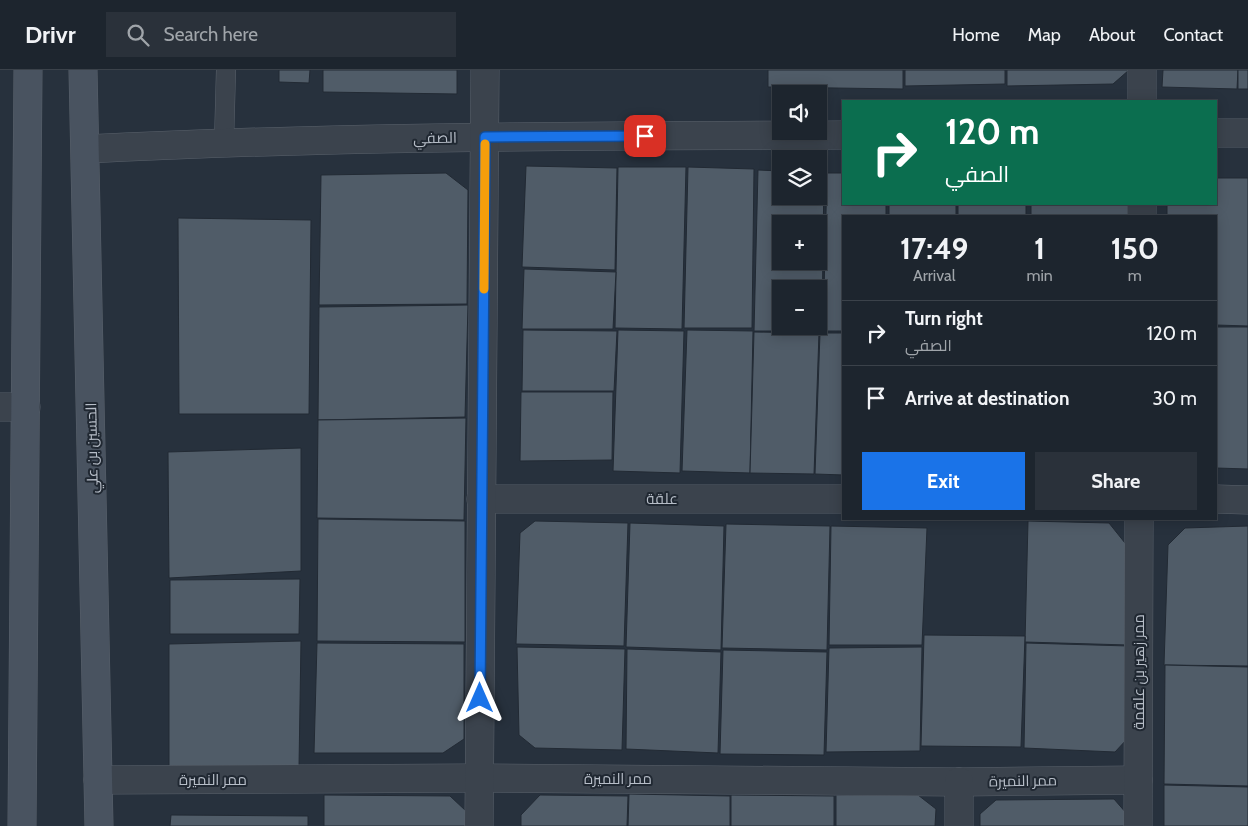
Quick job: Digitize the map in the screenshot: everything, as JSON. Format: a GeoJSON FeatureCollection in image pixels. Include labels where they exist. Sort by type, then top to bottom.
{"type":"FeatureCollection","features":[{"type":"Feature","properties":{"kind":"street"},"geometry":{"type":"LineString","coordinates":[[22,826],[13,407],[28,70]]}},
{"type":"Feature","properties":{"kind":"street","name":"الحسين بن علي"},"geometry":{"type":"LineString","coordinates":[[83,70],[99,826]]}},
{"type":"Feature","properties":{"kind":"street"},"geometry":{"type":"LineString","coordinates":[[478,826],[485,70]]}},
{"type":"Feature","properties":{"kind":"street"},"geometry":{"type":"LineString","coordinates":[[1142,70],[1142,100]]}},
{"type":"Feature","properties":{"kind":"street"},"geometry":{"type":"LineString","coordinates":[[1217,133],[1248,133]]}},
{"type":"Feature","properties":{"kind":"street","name":"الصفي"},"geometry":{"type":"LineString","coordinates":[[86,148],[224,142],[485,137],[842,135]]}},
{"type":"Feature","properties":{"kind":"street","name":"علقة"},"geometry":{"type":"LineString","coordinates":[[481,498],[842,499]]}},
{"type":"Feature","properties":{"kind":"street"},"geometry":{"type":"LineString","coordinates":[[1217,499],[1248,500]]}},
{"type":"Feature","properties":{"kind":"street","name":"ممر زهير بن علقمة"},"geometry":{"type":"LineString","coordinates":[[1138,826],[1139,520]]}},
{"type":"Feature","properties":{"kind":"street","name":"ممر النميرة"},"geometry":{"type":"LineString","coordinates":[[98,780],[479,778],[959,782],[1138,780]]}},
{"type":"Feature","properties":{"kind":"street"},"geometry":{"type":"LineString","coordinates":[[959,782],[959,826]]}},
{"type":"Feature","properties":{"kind":"lane"},"geometry":{"type":"LineString","coordinates":[[224,142],[226,70]]}},
{"type":"Feature","properties":{"kind":"building"},"geometry":{"type":"Polygon","coordinates":[[[279,70],[310,70],[309,83],[279,82],[279,70]]]}},
{"type":"Feature","properties":{"kind":"building"},"geometry":{"type":"Polygon","coordinates":[[[323,70],[457,70],[457,94],[323,92],[323,70]]]}},
{"type":"Feature","properties":{"kind":"building"},"geometry":{"type":"Polygon","coordinates":[[[768,70],[903,70],[903,89],[827,88],[827,85],[772,85],[772,87],[768,87],[768,70]]]}},
{"type":"Feature","properties":{"kind":"building"},"geometry":{"type":"Polygon","coordinates":[[[905,70],[1005,70],[1005,84],[905,86],[905,70]]]}},
{"type":"Feature","properties":{"kind":"building"},"geometry":{"type":"Polygon","coordinates":[[[1007,70],[1129,70],[1113,84],[1007,86],[1007,70]]]}},
{"type":"Feature","properties":{"kind":"building"},"geometry":{"type":"Polygon","coordinates":[[[1163,70],[1238,70],[1237,89],[1162,87],[1163,70]]]}},
{"type":"Feature","properties":{"kind":"building"},"geometry":{"type":"Polygon","coordinates":[[[1238,70],[1248,70],[1248,89],[1238,89],[1238,70]]]}},
{"type":"Feature","properties":{"kind":"building"},"geometry":{"type":"Polygon","coordinates":[[[526,166],[617,168],[615,270],[522,267],[526,166]]]}},
{"type":"Feature","properties":{"kind":"building"},"geometry":{"type":"Polygon","coordinates":[[[618,167],[686,167],[682,329],[615,328],[618,167]]]}},
{"type":"Feature","properties":{"kind":"building"},"geometry":{"type":"Polygon","coordinates":[[[688,167],[754,169],[752,328],[684,328],[688,167]]]}},
{"type":"Feature","properties":{"kind":"building"},"geometry":{"type":"Polygon","coordinates":[[[758,170],[772,171],[772,205],[824,205],[823,215],[772,215],[772,270],[823,270],[823,280],[772,280],[772,331],[754,331],[758,170]]]}},
{"type":"Feature","properties":{"kind":"building"},"geometry":{"type":"Polygon","coordinates":[[[446,173],[468,190],[467,304],[319,305],[321,175],[446,173]]]}},
{"type":"Feature","properties":{"kind":"building"},"geometry":{"type":"Polygon","coordinates":[[[827,173],[842,173],[842,205],[886,205],[886,215],[842,215],[842,331],[827,331],[827,280],[824,280],[825,270],[827,270],[827,173]]]}},
{"type":"Feature","properties":{"kind":"building"},"geometry":{"type":"Polygon","coordinates":[[[1217,178],[1248,178],[1248,326],[1217,325],[1217,215],[1167,215],[1167,205],[1217,205],[1217,178]]]}},
{"type":"Feature","properties":{"kind":"building"},"geometry":{"type":"Polygon","coordinates":[[[889,205],[956,205],[956,215],[889,215],[889,205]]]}},
{"type":"Feature","properties":{"kind":"building"},"geometry":{"type":"Polygon","coordinates":[[[958,205],[1026,205],[1026,215],[958,215],[958,205]]]}},
{"type":"Feature","properties":{"kind":"building"},"geometry":{"type":"Polygon","coordinates":[[[1031,205],[1128,205],[1128,215],[1031,215],[1031,205]]]}},
{"type":"Feature","properties":{"kind":"building"},"geometry":{"type":"Polygon","coordinates":[[[178,218],[311,220],[309,414],[179,414],[178,218]]]}},
{"type":"Feature","properties":{"kind":"building"},"geometry":{"type":"Polygon","coordinates":[[[524,269],[616,272],[613,329],[522,329],[524,269]]]}},
{"type":"Feature","properties":{"kind":"building"},"geometry":{"type":"Polygon","coordinates":[[[468,305],[465,417],[318,420],[319,307],[468,305]]]}},
{"type":"Feature","properties":{"kind":"building"},"geometry":{"type":"Polygon","coordinates":[[[1217,327],[1248,327],[1248,469],[1217,468],[1217,327]]]}},
{"type":"Feature","properties":{"kind":"building"},"geometry":{"type":"Polygon","coordinates":[[[523,330],[617,331],[614,391],[522,391],[523,330]]]}},
{"type":"Feature","properties":{"kind":"building"},"geometry":{"type":"Polygon","coordinates":[[[618,330],[684,331],[680,473],[613,471],[618,330]]]}},
{"type":"Feature","properties":{"kind":"building"},"geometry":{"type":"Polygon","coordinates":[[[687,330],[753,331],[750,473],[682,471],[687,330]]]}},
{"type":"Feature","properties":{"kind":"building"},"geometry":{"type":"Polygon","coordinates":[[[754,332],[772,332],[772,335],[819,335],[814,474],[750,473],[754,332]]]}},
{"type":"Feature","properties":{"kind":"building"},"geometry":{"type":"Polygon","coordinates":[[[827,333],[842,333],[842,475],[815,474],[820,335],[827,335],[827,333]]]}},
{"type":"Feature","properties":{"kind":"building"},"geometry":{"type":"Polygon","coordinates":[[[521,392],[613,392],[612,460],[520,461],[521,392]]]}},
{"type":"Feature","properties":{"kind":"building"},"geometry":{"type":"Polygon","coordinates":[[[466,418],[464,520],[317,518],[318,420],[466,418]]]}},
{"type":"Feature","properties":{"kind":"building"},"geometry":{"type":"Polygon","coordinates":[[[301,448],[301,571],[169,578],[168,452],[301,448]]]}},
{"type":"Feature","properties":{"kind":"building"},"geometry":{"type":"Polygon","coordinates":[[[318,519],[465,521],[465,642],[317,641],[318,519]]]}},
{"type":"Feature","properties":{"kind":"building"},"geometry":{"type":"Polygon","coordinates":[[[535,521],[628,523],[624,646],[516,644],[520,533],[535,521]]]}},
{"type":"Feature","properties":{"kind":"building"},"geometry":{"type":"Polygon","coordinates":[[[1028,521],[1109,523],[1129,548],[1128,645],[1025,642],[1028,521]]]}},
{"type":"Feature","properties":{"kind":"building"},"geometry":{"type":"Polygon","coordinates":[[[630,523],[724,526],[721,650],[626,647],[630,523]]]}},
{"type":"Feature","properties":{"kind":"building"},"geometry":{"type":"Polygon","coordinates":[[[726,524],[830,526],[827,650],[722,648],[726,524]]]}},
{"type":"Feature","properties":{"kind":"building"},"geometry":{"type":"Polygon","coordinates":[[[831,526],[927,528],[922,645],[829,645],[831,526]]]}},
{"type":"Feature","properties":{"kind":"building"},"geometry":{"type":"Polygon","coordinates":[[[1248,526],[1248,666],[1164,665],[1168,545],[1185,528],[1248,526]]]}},
{"type":"Feature","properties":{"kind":"building"},"geometry":{"type":"Polygon","coordinates":[[[300,579],[299,634],[170,634],[170,580],[300,579]]]}},
{"type":"Feature","properties":{"kind":"building"},"geometry":{"type":"Polygon","coordinates":[[[924,635],[1025,636],[1021,747],[921,746],[924,635]]]}},
{"type":"Feature","properties":{"kind":"building"},"geometry":{"type":"Polygon","coordinates":[[[301,641],[299,767],[169,771],[169,644],[301,641]]]}},
{"type":"Feature","properties":{"kind":"building"},"geometry":{"type":"Polygon","coordinates":[[[317,643],[464,644],[464,739],[443,753],[314,753],[317,643]]]}},
{"type":"Feature","properties":{"kind":"building"},"geometry":{"type":"Polygon","coordinates":[[[1026,643],[1128,646],[1128,738],[1115,752],[1024,748],[1026,643]]]}},
{"type":"Feature","properties":{"kind":"building"},"geometry":{"type":"Polygon","coordinates":[[[517,647],[625,649],[622,750],[535,748],[519,735],[517,647]]]}},
{"type":"Feature","properties":{"kind":"building"},"geometry":{"type":"Polygon","coordinates":[[[922,647],[920,751],[826,752],[829,648],[922,647]]]}},
{"type":"Feature","properties":{"kind":"building"},"geometry":{"type":"Polygon","coordinates":[[[627,649],[721,652],[718,753],[626,749],[627,649]]]}},
{"type":"Feature","properties":{"kind":"building"},"geometry":{"type":"Polygon","coordinates":[[[723,650],[827,652],[824,755],[720,754],[723,650]]]}},
{"type":"Feature","properties":{"kind":"building"},"geometry":{"type":"Polygon","coordinates":[[[1165,665],[1248,667],[1248,786],[1164,784],[1165,665]]]}},
{"type":"Feature","properties":{"kind":"building"},"geometry":{"type":"Polygon","coordinates":[[[1164,785],[1248,787],[1248,826],[1164,826],[1164,785]]]}},
{"type":"Feature","properties":{"kind":"building"},"geometry":{"type":"Polygon","coordinates":[[[629,794],[730,796],[730,826],[628,826],[629,794]]]}},
{"type":"Feature","properties":{"kind":"building"},"geometry":{"type":"Polygon","coordinates":[[[324,795],[450,796],[466,811],[466,826],[324,826],[324,795]]]}},
{"type":"Feature","properties":{"kind":"building"},"geometry":{"type":"Polygon","coordinates":[[[540,795],[628,796],[627,826],[521,826],[521,815],[540,795]]]}},
{"type":"Feature","properties":{"kind":"building"},"geometry":{"type":"Polygon","coordinates":[[[731,795],[834,796],[834,826],[731,826],[731,795]]]}},
{"type":"Feature","properties":{"kind":"building"},"geometry":{"type":"Polygon","coordinates":[[[836,795],[918,795],[936,809],[935,826],[836,826],[836,795]]]}},
{"type":"Feature","properties":{"kind":"building"},"geometry":{"type":"Polygon","coordinates":[[[1114,799],[1127,814],[1127,826],[980,826],[980,814],[996,800],[1114,799]]]}},
{"type":"Feature","properties":{"kind":"building"},"geometry":{"type":"Polygon","coordinates":[[[171,815],[308,816],[308,826],[170,826],[171,815]]]}},
{"type":"Feature","properties":{"kind":"slow traffic"},"geometry":{"type":"LineString","coordinates":[[484,289],[485,144]]}},
{"type":"Feature","properties":{"kind":"route"},"geometry":{"type":"LineString","coordinates":[[480,698],[485,137],[645,136]]}}]}
